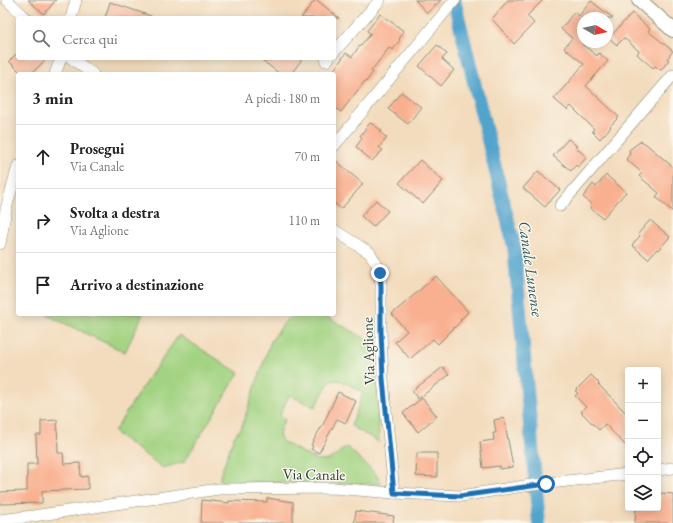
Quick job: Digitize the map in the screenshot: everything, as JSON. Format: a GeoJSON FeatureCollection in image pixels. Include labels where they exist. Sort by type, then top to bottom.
{"type":"FeatureCollection","features":[{"type":"Feature","properties":{"kind":"street"},"geometry":{"type":"LineString","coordinates":[[7,0],[24,16]]}},
{"type":"Feature","properties":{"kind":"street"},"geometry":{"type":"LineString","coordinates":[[72,16],[76,0]]}},
{"type":"Feature","properties":{"kind":"street"},"geometry":{"type":"LineString","coordinates":[[336,50],[380,0]]}},
{"type":"Feature","properties":{"kind":"street"},"geometry":{"type":"LineString","coordinates":[[336,144],[455,0]]}},
{"type":"Feature","properties":{"kind":"street"},"geometry":{"type":"LineString","coordinates":[[639,0],[673,30]]}},
{"type":"Feature","properties":{"kind":"street"},"geometry":{"type":"LineString","coordinates":[[56,72],[60,60]]}},
{"type":"Feature","properties":{"kind":"street"},"geometry":{"type":"LineString","coordinates":[[74,60],[90,72]]}},
{"type":"Feature","properties":{"kind":"street"},"geometry":{"type":"LineString","coordinates":[[560,206],[673,75]]}},
{"type":"Feature","properties":{"kind":"street"},"geometry":{"type":"LineString","coordinates":[[0,244],[6,209],[16,173]]}},
{"type":"Feature","properties":{"kind":"street","name":"Via Aglione"},"geometry":{"type":"LineString","coordinates":[[336,231],[370,253],[380,273],[383,379],[394,493]]}},
{"type":"Feature","properties":{"kind":"street"},"geometry":{"type":"LineString","coordinates":[[661,470],[673,468]]}},
{"type":"Feature","properties":{"kind":"street","name":"Via Canale"},"geometry":{"type":"LineString","coordinates":[[0,520],[34,520],[219,489],[333,488],[460,496],[524,486],[625,474]]}},
{"type":"Feature","properties":{"kind":"green space"},"geometry":{"type":"Polygon","coordinates":[[[49,316],[142,316],[125,352],[49,316]]]}},
{"type":"Feature","properties":{"kind":"green space"},"geometry":{"type":"Polygon","coordinates":[[[290,316],[326,316],[375,344],[379,442],[351,426],[363,393],[339,380],[330,381],[315,407],[289,395],[280,415],[285,420],[279,434],[283,442],[316,460],[322,461],[330,459],[347,447],[375,473],[382,484],[260,482],[220,483],[220,476],[234,437],[242,426],[271,341],[290,316]]]}},
{"type":"Feature","properties":{"kind":"green space"},"geometry":{"type":"Polygon","coordinates":[[[179,335],[239,373],[184,462],[163,468],[114,432],[141,389],[179,335]]]}},
{"type":"Feature","properties":{"kind":"building"},"geometry":{"type":"Polygon","coordinates":[[[28,0],[56,0],[44,14],[28,0]]]}},
{"type":"Feature","properties":{"kind":"building"},"geometry":{"type":"Polygon","coordinates":[[[315,0],[317,0],[339,18],[336,18],[336,16],[303,16],[315,0]]]}},
{"type":"Feature","properties":{"kind":"building"},"geometry":{"type":"Polygon","coordinates":[[[415,0],[441,0],[427,13],[415,0]]]}},
{"type":"Feature","properties":{"kind":"building"},"geometry":{"type":"Polygon","coordinates":[[[508,0],[543,0],[527,16],[534,23],[514,44],[492,19],[508,0]]]}},
{"type":"Feature","properties":{"kind":"building"},"geometry":{"type":"Polygon","coordinates":[[[591,1],[605,12],[582,12],[591,1]]]}},
{"type":"Feature","properties":{"kind":"building"},"geometry":{"type":"Polygon","coordinates":[[[110,2],[151,16],[106,16],[110,2]]]}},
{"type":"Feature","properties":{"kind":"building"},"geometry":{"type":"Polygon","coordinates":[[[574,12],[577,14],[577,48],[587,48],[597,56],[599,53],[608,61],[586,86],[619,117],[600,139],[592,131],[594,129],[571,106],[567,110],[554,99],[584,64],[564,48],[572,38],[561,29],[574,12]]]}},
{"type":"Feature","properties":{"kind":"building"},"geometry":{"type":"Polygon","coordinates":[[[632,13],[650,29],[648,31],[673,51],[667,59],[669,60],[661,70],[655,66],[653,68],[637,54],[639,51],[624,38],[617,45],[613,42],[613,34],[632,13]]]}},
{"type":"Feature","properties":{"kind":"building"},"geometry":{"type":"Polygon","coordinates":[[[380,14],[404,31],[393,50],[389,48],[371,71],[373,72],[366,82],[365,81],[341,112],[336,108],[336,72],[334,72],[334,70],[346,53],[352,57],[371,34],[367,31],[380,14]]]}},
{"type":"Feature","properties":{"kind":"building"},"geometry":{"type":"Polygon","coordinates":[[[437,45],[447,54],[442,59],[454,70],[441,86],[419,66],[437,45]]]}},
{"type":"Feature","properties":{"kind":"building"},"geometry":{"type":"Polygon","coordinates":[[[16,54],[16,60],[45,60],[33,72],[20,72],[9,61],[16,54]]]}},
{"type":"Feature","properties":{"kind":"building"},"geometry":{"type":"Polygon","coordinates":[[[262,60],[302,60],[292,72],[277,72],[262,60]]]}},
{"type":"Feature","properties":{"kind":"building"},"geometry":{"type":"Polygon","coordinates":[[[401,92],[421,107],[408,124],[388,109],[401,92]]]}},
{"type":"Feature","properties":{"kind":"building"},"geometry":{"type":"Polygon","coordinates":[[[370,123],[382,131],[380,132],[387,138],[379,147],[383,150],[372,161],[356,147],[362,138],[360,136],[370,123]]]}},
{"type":"Feature","properties":{"kind":"building"},"geometry":{"type":"Polygon","coordinates":[[[568,139],[587,157],[578,167],[576,165],[571,171],[553,156],[568,139]]]}},
{"type":"Feature","properties":{"kind":"building"},"geometry":{"type":"Polygon","coordinates":[[[641,141],[673,167],[673,212],[656,197],[659,193],[639,176],[642,173],[626,159],[630,154],[629,150],[641,141]]]}},
{"type":"Feature","properties":{"kind":"building"},"geometry":{"type":"Polygon","coordinates":[[[420,160],[443,181],[423,204],[399,183],[420,160]]]}},
{"type":"Feature","properties":{"kind":"building"},"geometry":{"type":"Polygon","coordinates":[[[336,161],[363,184],[341,209],[336,205],[336,161]]]}},
{"type":"Feature","properties":{"kind":"building"},"geometry":{"type":"Polygon","coordinates":[[[538,171],[560,190],[545,207],[523,188],[538,171]]]}},
{"type":"Feature","properties":{"kind":"building"},"geometry":{"type":"Polygon","coordinates":[[[606,175],[626,192],[603,218],[590,208],[592,205],[583,197],[593,184],[596,187],[606,175]]]}},
{"type":"Feature","properties":{"kind":"building"},"geometry":{"type":"Polygon","coordinates":[[[376,200],[388,211],[373,227],[361,216],[376,200]]]}},
{"type":"Feature","properties":{"kind":"building"},"geometry":{"type":"Polygon","coordinates":[[[650,220],[670,237],[648,259],[632,245],[640,236],[638,234],[650,220]]]}},
{"type":"Feature","properties":{"kind":"building"},"geometry":{"type":"Polygon","coordinates":[[[436,276],[468,312],[438,344],[433,339],[410,359],[395,342],[407,331],[392,314],[436,276]]]}},
{"type":"Feature","properties":{"kind":"building"},"geometry":{"type":"Polygon","coordinates":[[[443,367],[449,375],[418,399],[412,391],[443,367]]]}},
{"type":"Feature","properties":{"kind":"building"},"geometry":{"type":"Polygon","coordinates":[[[591,375],[599,383],[598,384],[625,412],[625,445],[605,424],[599,430],[581,412],[586,407],[575,396],[578,393],[575,391],[591,375]]]}},
{"type":"Feature","properties":{"kind":"building"},"geometry":{"type":"Polygon","coordinates":[[[338,392],[356,401],[346,423],[337,419],[319,453],[311,449],[313,446],[311,445],[321,429],[338,392]]]}},
{"type":"Feature","properties":{"kind":"building"},"geometry":{"type":"Polygon","coordinates":[[[422,398],[437,416],[418,432],[403,413],[422,398]]]}},
{"type":"Feature","properties":{"kind":"building"},"geometry":{"type":"Polygon","coordinates":[[[504,418],[513,467],[500,469],[500,466],[483,468],[480,442],[494,440],[493,433],[496,433],[494,420],[504,418]]]}},
{"type":"Feature","properties":{"kind":"building"},"geometry":{"type":"Polygon","coordinates":[[[57,420],[58,453],[63,453],[64,464],[80,463],[81,477],[88,476],[88,489],[42,491],[42,503],[0,504],[0,492],[27,491],[27,464],[37,464],[36,435],[41,435],[41,421],[57,420]]]}},
{"type":"Feature","properties":{"kind":"building"},"geometry":{"type":"Polygon","coordinates":[[[417,453],[437,453],[437,477],[416,476],[417,453]]]}},
{"type":"Feature","properties":{"kind":"building"},"geometry":{"type":"Polygon","coordinates":[[[661,493],[673,494],[673,523],[635,523],[636,511],[661,511],[661,493]]]}},
{"type":"Feature","properties":{"kind":"building"},"geometry":{"type":"Polygon","coordinates":[[[267,498],[293,502],[293,523],[201,523],[202,500],[229,503],[229,501],[267,502],[267,498]]]}},
{"type":"Feature","properties":{"kind":"building"},"geometry":{"type":"Polygon","coordinates":[[[356,511],[394,516],[393,523],[354,523],[356,511]]]}},
{"type":"Feature","properties":{"kind":"waterway","name":"Canale Lunense"},"geometry":{"type":"LineString","coordinates":[[454,0],[514,246],[539,523]]}},
{"type":"Feature","properties":{"kind":"route"},"geometry":{"type":"LineString","coordinates":[[380,273],[383,379],[394,493],[460,496],[546,484]]}}]}
